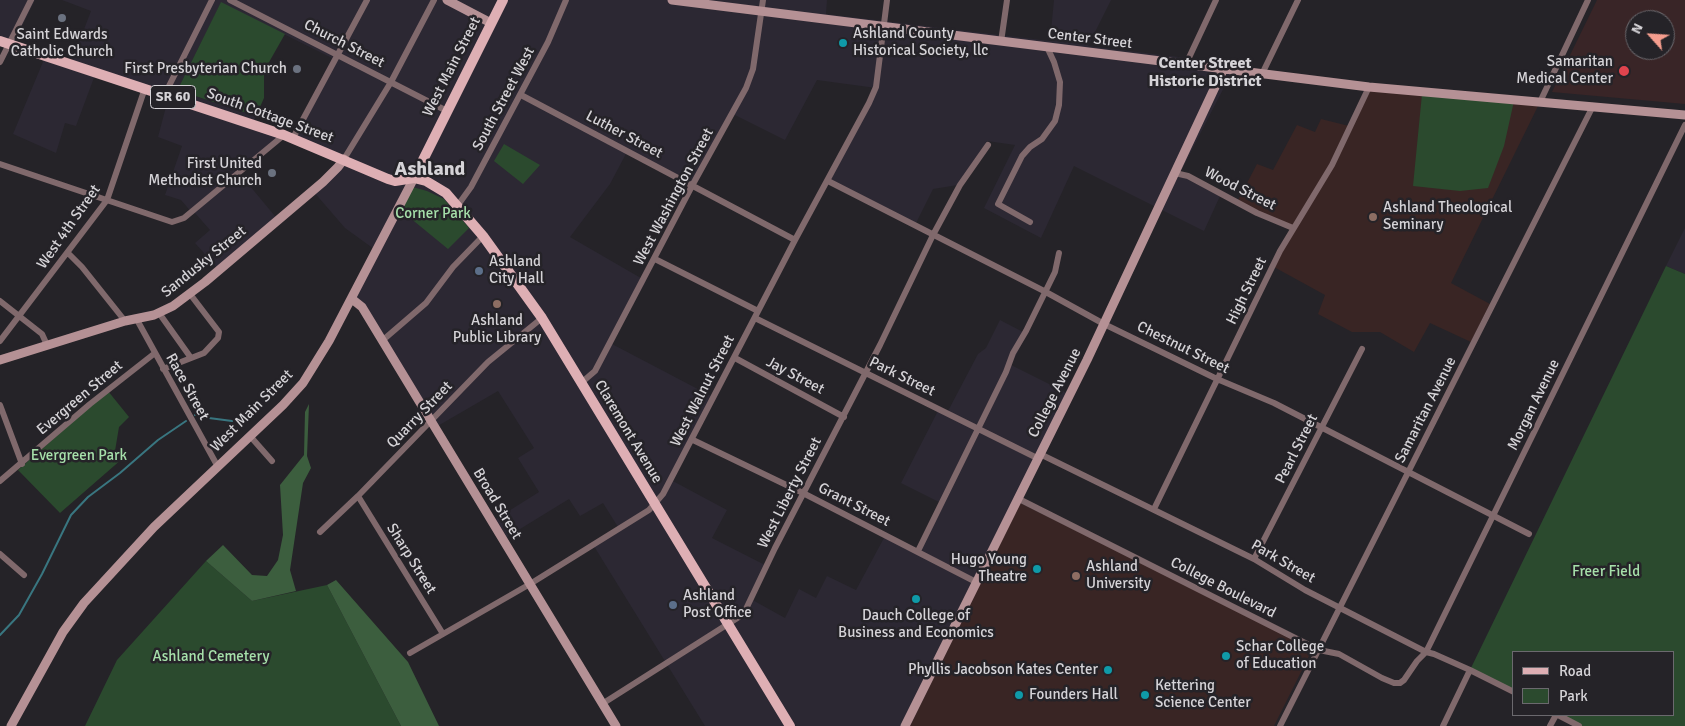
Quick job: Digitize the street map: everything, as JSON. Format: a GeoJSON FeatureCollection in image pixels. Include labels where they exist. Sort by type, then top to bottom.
{"type":"FeatureCollection","features":[{"type":"Feature","properties":{"kind":"main road","name":"West Main Street"},"geometry":{"type":"LineString","coordinates":[[414,178],[503,0]]}},
{"type":"Feature","properties":{"kind":"main road","name":"South Cottage Street"},"geometry":{"type":"LineString","coordinates":[[4,42],[288,136],[395,181],[414,178]]}},
{"type":"Feature","properties":{"kind":"main road","name":"Claremont Avenue"},"geometry":{"type":"LineString","coordinates":[[414,178],[426,181],[440,189],[458,206],[483,236],[542,318],[790,726]]}},
{"type":"Feature","properties":{"kind":"street"},"geometry":{"type":"LineString","coordinates":[[0,62],[4,42],[31,0]]}},
{"type":"Feature","properties":{"kind":"street"},"geometry":{"type":"LineString","coordinates":[[165,94],[212,0]]}},
{"type":"Feature","properties":{"kind":"street","name":"Church Street"},"geometry":{"type":"LineString","coordinates":[[230,0],[447,112]]}},
{"type":"Feature","properties":{"kind":"street"},"geometry":{"type":"LineString","coordinates":[[0,164],[165,221],[180,220],[288,136],[337,55],[367,0]]}},
{"type":"Feature","properties":{"kind":"street"},"geometry":{"type":"LineString","coordinates":[[344,159],[391,82],[434,0]]}},
{"type":"Feature","properties":{"kind":"street"},"geometry":{"type":"LineString","coordinates":[[447,0],[491,23]]}},
{"type":"Feature","properties":{"kind":"street","name":"South Street West"},"geometry":{"type":"LineString","coordinates":[[458,206],[471,187],[521,95],[548,42],[566,0]]}},
{"type":"Feature","properties":{"kind":"street","name":"Center Street"},"geometry":{"type":"LineString","coordinates":[[672,0],[1368,87],[1685,115]]}},
{"type":"Feature","properties":{"kind":"street","name":"West Washington Street"},"geometry":{"type":"LineString","coordinates":[[581,383],[595,371],[751,78],[754,69],[763,0]]}},
{"type":"Feature","properties":{"kind":"street","name":"West Walnut Street"},"geometry":{"type":"LineString","coordinates":[[410,653],[530,584],[649,510],[663,494],[693,440],[795,240],[869,103],[876,87],[887,0]]}},
{"type":"Feature","properties":{"kind":"street"},"geometry":{"type":"LineString","coordinates":[[1001,42],[1007,0]]}},
{"type":"Feature","properties":{"kind":"street"},"geometry":{"type":"LineString","coordinates":[[1186,64],[1216,0]]}},
{"type":"Feature","properties":{"kind":"street"},"geometry":{"type":"LineString","coordinates":[[1262,74],[1298,0]]}},
{"type":"Feature","properties":{"kind":"street"},"geometry":{"type":"LineString","coordinates":[[1540,102],[1588,0]]}},
{"type":"Feature","properties":{"kind":"street"},"geometry":{"type":"LineString","coordinates":[[1030,222],[998,204],[1022,156],[1030,147],[1042,139],[1055,121],[1059,105],[1060,82],[1047,48]]}},
{"type":"Feature","properties":{"kind":"street","name":"College Avenue"},"geometry":{"type":"LineString","coordinates":[[905,726],[1104,324],[1223,70]]}},
{"type":"Feature","properties":{"kind":"street","name":"High Street"},"geometry":{"type":"LineString","coordinates":[[1154,509],[1293,228],[1332,165],[1368,87]]}},
{"type":"Feature","properties":{"kind":"street","name":"West 4th Street"},"geometry":{"type":"LineString","coordinates":[[0,341],[107,200],[145,88]]}},
{"type":"Feature","properties":{"kind":"street","name":"Luther Street"},"geometry":{"type":"LineString","coordinates":[[521,95],[693,184],[795,240]]}},
{"type":"Feature","properties":{"kind":"street","name":"Samaritan Avenue"},"geometry":{"type":"LineString","coordinates":[[1280,726],[1593,106]]}},
{"type":"Feature","properties":{"kind":"street","name":"Morgan Avenue"},"geometry":{"type":"LineString","coordinates":[[1392,682],[1400,683],[1404,680],[1417,661],[1426,652],[1685,125]]}},
{"type":"Feature","properties":{"kind":"street","name":"West Liberty Street"},"geometry":{"type":"LineString","coordinates":[[602,704],[739,617],[745,611],[803,493],[866,373],[933,235],[960,184],[988,145]]}},
{"type":"Feature","properties":{"kind":"street","name":"Sandusky Street"},"geometry":{"type":"LineString","coordinates":[[0,360],[125,321],[159,313],[173,306],[190,294],[332,174],[344,159]]}},
{"type":"Feature","properties":{"kind":"street","name":"Wood Street"},"geometry":{"type":"LineString","coordinates":[[1175,173],[1188,176],[1257,213],[1293,228]]}},
{"type":"Feature","properties":{"kind":"street","name":"West Main Street"},"geometry":{"type":"LineString","coordinates":[[11,726],[63,632],[84,603],[154,527],[283,405],[303,383],[322,354],[352,299],[414,178]]}},
{"type":"Feature","properties":{"kind":"street","name":"Chestnut Street"},"geometry":{"type":"LineString","coordinates":[[828,181],[1044,291],[1104,324],[1217,379],[1274,404],[1529,534]]}},
{"type":"Feature","properties":{"kind":"street"},"geometry":{"type":"LineString","coordinates":[[383,340],[426,303],[453,267],[483,236]]}},
{"type":"Feature","properties":{"kind":"street"},"geometry":{"type":"LineString","coordinates":[[68,253],[125,321]]}},
{"type":"Feature","properties":{"kind":"street"},"geometry":{"type":"LineString","coordinates":[[918,552],[1006,372],[1013,353],[1026,331],[1057,267],[1059,253]]}},
{"type":"Feature","properties":{"kind":"street"},"geometry":{"type":"LineString","coordinates":[[655,259],[758,311]]}},
{"type":"Feature","properties":{"kind":"street"},"geometry":{"type":"LineString","coordinates":[[163,368],[191,358],[209,348],[217,340],[219,332],[190,294]]}},
{"type":"Feature","properties":{"kind":"street","name":"Broad Street"},"geometry":{"type":"LineString","coordinates":[[352,299],[362,307],[383,340],[616,726]]}},
{"type":"Feature","properties":{"kind":"street"},"geometry":{"type":"LineString","coordinates":[[0,301],[42,334],[47,345]]}},
{"type":"Feature","properties":{"kind":"street"},"geometry":{"type":"LineString","coordinates":[[159,313],[191,358]]}},
{"type":"Feature","properties":{"kind":"street","name":"Race Street"},"geometry":{"type":"LineString","coordinates":[[136,318],[218,467]]}},
{"type":"Feature","properties":{"kind":"street","name":"Quarry Street"},"geometry":{"type":"LineString","coordinates":[[320,532],[358,496],[488,362],[542,318]]}},
{"type":"Feature","properties":{"kind":"street","name":"Park Street"},"geometry":{"type":"LineString","coordinates":[[755,318],[978,429],[1154,509],[1254,559],[1284,579],[1426,652],[1470,670],[1512,691]]}},
{"type":"Feature","properties":{"kind":"street","name":"Pearl Street"},"geometry":{"type":"LineString","coordinates":[[1254,559],[1362,349]]}},
{"type":"Feature","properties":{"kind":"street","name":"Evergreen Street"},"geometry":{"type":"LineString","coordinates":[[0,481],[90,404],[154,353]]}},
{"type":"Feature","properties":{"kind":"street","name":"Jay Street"},"geometry":{"type":"LineString","coordinates":[[735,358],[844,416]]}},
{"type":"Feature","properties":{"kind":"street"},"geometry":{"type":"LineString","coordinates":[[0,405],[22,464]]}},
{"type":"Feature","properties":{"kind":"street"},"geometry":{"type":"LineString","coordinates":[[250,436],[272,461]]}},
{"type":"Feature","properties":{"kind":"street","name":"Grant Street"},"geometry":{"type":"LineString","coordinates":[[693,440],[803,493],[976,582]]}},
{"type":"Feature","properties":{"kind":"street","name":"Sharp Street"},"geometry":{"type":"LineString","coordinates":[[358,496],[442,634]]}},
{"type":"Feature","properties":{"kind":"street","name":"College Boulevard"},"geometry":{"type":"LineString","coordinates":[[1017,498],[1319,650],[1339,654],[1392,682]]}},
{"type":"Feature","properties":{"kind":"street"},"geometry":{"type":"LineString","coordinates":[[0,554],[24,575]]}},
{"type":"Feature","properties":{"kind":"street"},"geometry":{"type":"LineString","coordinates":[[1443,726],[1470,670]]}},
{"type":"Feature","properties":{"kind":"street"},"geometry":{"type":"LineString","coordinates":[[1559,716],[1579,726]]}},
{"type":"Feature","properties":{"kind":"shaded area"},"geometry":{"type":"Polygon","coordinates":[[[0,0],[35,0],[12,46],[0,42],[0,0]]]}},
{"type":"Feature","properties":{"kind":"shaded area"},"geometry":{"type":"Polygon","coordinates":[[[62,0],[827,0],[826,14],[1050,41],[1054,0],[1111,0],[1088,46],[1236,64],[1179,175],[1220,196],[1204,231],[1074,166],[1041,238],[984,208],[1015,145],[987,141],[958,185],[933,189],[914,227],[826,181],[876,88],[817,80],[785,140],[733,114],[695,185],[628,150],[610,184],[570,237],[646,281],[612,344],[713,397],[671,480],[727,510],[712,538],[765,565],[749,598],[785,618],[799,589],[816,598],[827,576],[856,590],[885,536],[915,552],[941,503],[901,483],[940,407],[948,411],[978,354],[986,348],[1000,320],[1027,334],[1011,365],[1073,396],[910,726],[705,726],[592,543],[618,527],[603,503],[580,516],[569,499],[507,537],[496,519],[539,492],[518,458],[534,448],[498,391],[436,427],[352,293],[374,249],[345,228],[313,191],[349,161],[293,134],[332,58],[221,3],[179,87],[180,91],[256,116],[252,125],[284,135],[240,174],[279,221],[220,271],[195,243],[210,230],[181,200],[165,195],[182,146],[158,137],[168,99],[95,75],[76,126],[65,123],[56,153],[13,134],[45,57],[70,66],[91,11],[62,0]]]}},
{"type":"Feature","properties":{"kind":"shaded area","name":"Samaritan Medical Center"},"geometry":{"type":"Polygon","coordinates":[[[1597,0],[1685,0],[1685,104],[1552,92],[1597,0]]]}},
{"type":"Feature","properties":{"kind":"shaded area","name":"Ashland Theological Seminary"},"geometry":{"type":"Polygon","coordinates":[[[1369,87],[1540,102],[1451,283],[1490,304],[1471,342],[1430,323],[1414,352],[1380,332],[1352,332],[1318,314],[1325,295],[1274,267],[1292,231],[1236,204],[1257,164],[1273,170],[1297,125],[1315,132],[1321,119],[1349,126],[1369,87]]]}},
{"type":"Feature","properties":{"kind":"shaded area"},"geometry":{"type":"Polygon","coordinates":[[[1685,228],[1685,274],[1666,266],[1685,228]]]}},
{"type":"Feature","properties":{"kind":"shaded area","name":"Ashland University"},"geometry":{"type":"Polygon","coordinates":[[[1020,503],[1313,648],[1274,726],[910,726],[1020,503]]]}},
{"type":"Feature","properties":{"kind":"green space"},"geometry":{"type":"Polygon","coordinates":[[[221,2],[285,34],[264,71],[264,98],[256,116],[180,91],[179,87],[221,2]]]}},
{"type":"Feature","properties":{"kind":"green space"},"geometry":{"type":"Polygon","coordinates":[[[1422,94],[1514,101],[1504,146],[1488,188],[1460,191],[1413,186],[1422,94]]]}},
{"type":"Feature","properties":{"kind":"green space"},"geometry":{"type":"Polygon","coordinates":[[[504,144],[540,165],[523,184],[494,161],[504,144]]]}},
{"type":"Feature","properties":{"kind":"green space","name":"Corner Park"},"geometry":{"type":"Polygon","coordinates":[[[409,186],[427,191],[444,199],[469,228],[448,249],[398,208],[409,186]]]}},
{"type":"Feature","properties":{"kind":"green space","name":"Freer Field"},"geometry":{"type":"Polygon","coordinates":[[[1666,266],[1685,274],[1685,726],[1582,726],[1562,716],[1675,716],[1675,651],[1512,651],[1512,691],[1470,670],[1666,266]]]}},
{"type":"Feature","properties":{"kind":"green space","name":"Evergreen Park"},"geometry":{"type":"Polygon","coordinates":[[[108,391],[129,417],[119,427],[115,451],[122,459],[60,513],[18,470],[108,391]]]}},
{"type":"Feature","properties":{"kind":"green space"},"geometry":{"type":"Polygon","coordinates":[[[309,404],[307,456],[311,468],[303,483],[290,570],[296,591],[252,601],[206,561],[223,545],[252,575],[267,576],[278,560],[283,535],[280,485],[304,455],[305,412],[309,404]]]}},
{"type":"Feature","properties":{"kind":"green space","name":"Ashland Cemetery"},"geometry":{"type":"Polygon","coordinates":[[[206,561],[252,601],[327,585],[401,726],[85,726],[117,660],[206,561]]]}},
{"type":"Feature","properties":{"kind":"green space"},"geometry":{"type":"Polygon","coordinates":[[[336,580],[408,662],[439,726],[401,726],[327,585],[336,580]]]}},
{"type":"Feature","properties":{"kind":"waterway"},"geometry":{"type":"LineString","coordinates":[[195,415],[200,412],[209,418],[232,421]]}},
{"type":"Feature","properties":{"kind":"waterway"},"geometry":{"type":"LineString","coordinates":[[0,635],[19,615],[71,515],[88,497],[120,473],[158,440],[186,421]]}},
{"type":"Feature","properties":{"kind":"place","name":"Saint Edwards Catholic Church"},"geometry":{"type":"Point","coordinates":[62,18]}},
{"type":"Feature","properties":{"kind":"place","name":"Ashland County Historical Society, llc"},"geometry":{"type":"Point","coordinates":[843,43]}},
{"type":"Feature","properties":{"kind":"place","name":"First Presbyterian Church"},"geometry":{"type":"Point","coordinates":[297,69]}},
{"type":"Feature","properties":{"kind":"place","name":"Samaritan Medical Center"},"geometry":{"type":"Point","coordinates":[1624,71]}},
{"type":"Feature","properties":{"kind":"place","name":"First United Methodist Church"},"geometry":{"type":"Point","coordinates":[272,173]}},
{"type":"Feature","properties":{"kind":"place","name":"Ashland Theological Seminary"},"geometry":{"type":"Point","coordinates":[1373,217]}},
{"type":"Feature","properties":{"kind":"place","name":"Ashland City Hall"},"geometry":{"type":"Point","coordinates":[479,271]}},
{"type":"Feature","properties":{"kind":"place","name":"Ashland Public Library"},"geometry":{"type":"Point","coordinates":[497,304]}},
{"type":"Feature","properties":{"kind":"place","name":"Hugo Young Theatre"},"geometry":{"type":"Point","coordinates":[1037,569]}},
{"type":"Feature","properties":{"kind":"place","name":"Ashland University"},"geometry":{"type":"Point","coordinates":[1076,576]}},
{"type":"Feature","properties":{"kind":"place","name":"Dauch College of Business and Economics"},"geometry":{"type":"Point","coordinates":[916,599]}},
{"type":"Feature","properties":{"kind":"place","name":"Ashland Post Office"},"geometry":{"type":"Point","coordinates":[673,605]}},
{"type":"Feature","properties":{"kind":"place","name":"Schar College of Education"},"geometry":{"type":"Point","coordinates":[1226,656]}},
{"type":"Feature","properties":{"kind":"place","name":"Phyllis Jacobson Kates Center"},"geometry":{"type":"Point","coordinates":[1108,670]}},
{"type":"Feature","properties":{"kind":"place","name":"Founders Hall"},"geometry":{"type":"Point","coordinates":[1019,695]}},
{"type":"Feature","properties":{"kind":"place","name":"Kettering Science Center"},"geometry":{"type":"Point","coordinates":[1145,695]}},
{"type":"Feature","properties":{"kind":"district","name":"Center Street Historic District"},"geometry":{"type":"Point","coordinates":[1205,73]}},
{"type":"Feature","properties":{"kind":"district","name":"Ashland"},"geometry":{"type":"Point","coordinates":[430,170]}}]}
